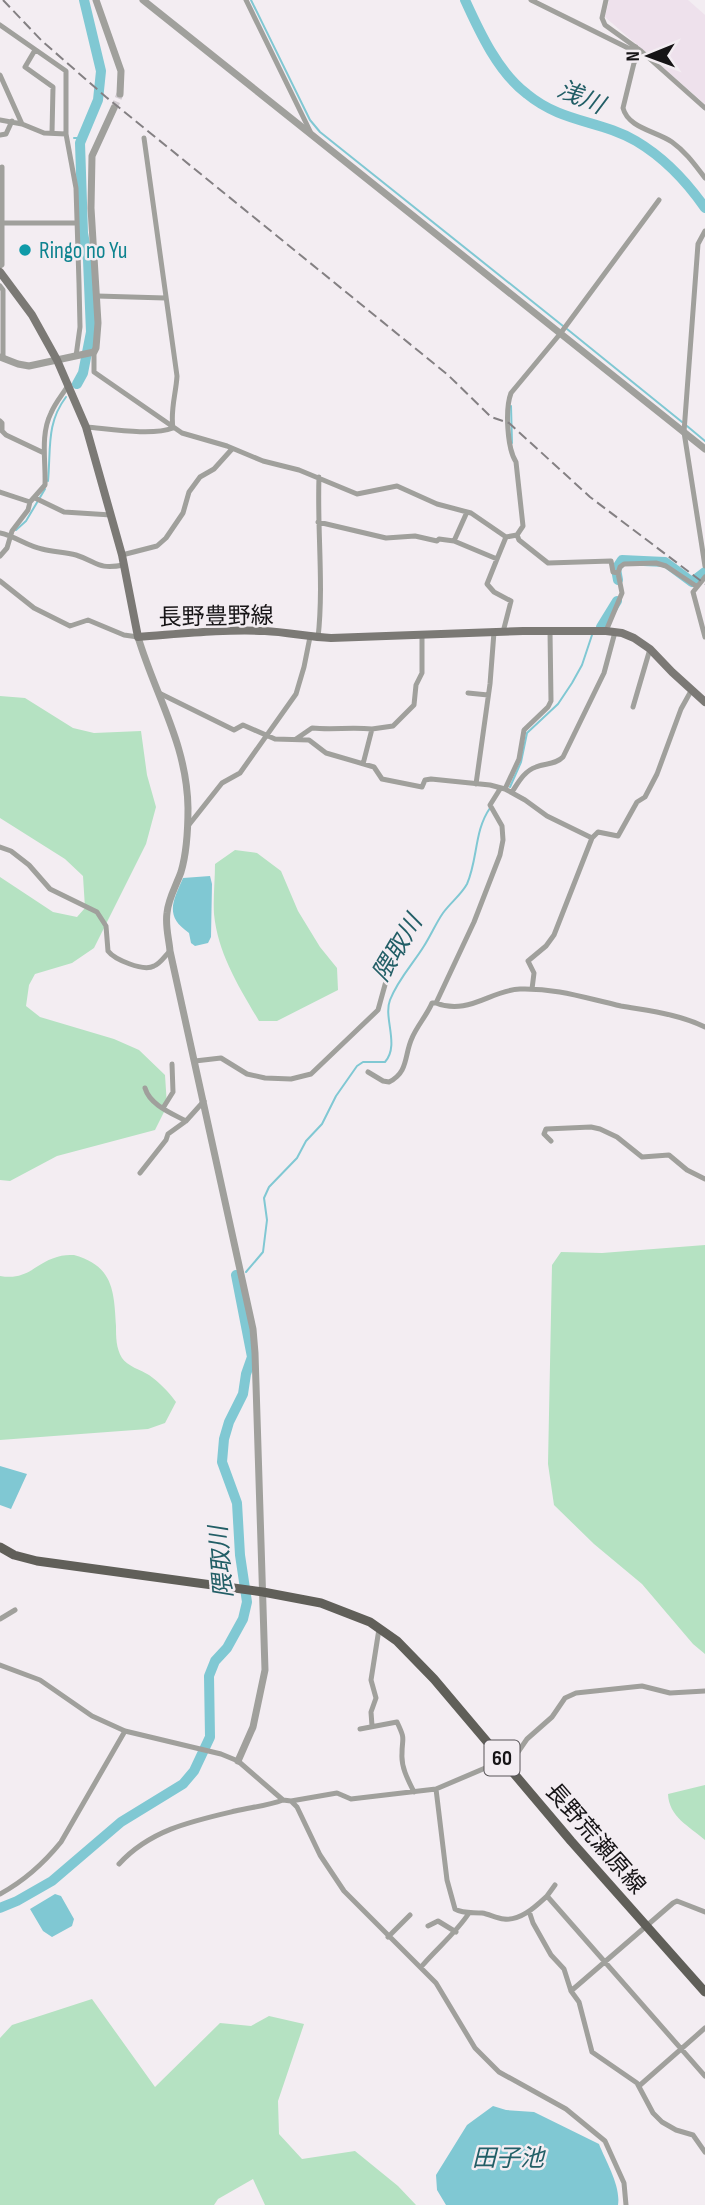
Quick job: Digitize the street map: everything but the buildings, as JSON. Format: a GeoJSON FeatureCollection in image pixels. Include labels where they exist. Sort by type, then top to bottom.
{"type":"FeatureCollection","features":[{"type":"Feature","properties":{"kind":"main road","name":"長野豊野線"},"geometry":{"type":"LineString","coordinates":[[0,269],[32,315],[57,360],[86,427],[122,555],[138,637],[245,631],[314,637],[611,632],[634,638],[650,649],[691,691],[703,697]]}},
{"type":"Feature","properties":{"kind":"main road","name":"長野荒瀬原線"},"geometry":{"type":"LineString","coordinates":[[0,1547],[14,1555],[37,1561],[259,1591],[337,1608],[370,1622],[397,1641],[434,1679],[571,1841],[705,1992]]}},
{"type":"Feature","properties":{"kind":"street"},"geometry":{"type":"LineString","coordinates":[[96,0],[121,71],[120,94]]}},
{"type":"Feature","properties":{"kind":"street"},"geometry":{"type":"LineString","coordinates":[[143,0],[705,449]]}},
{"type":"Feature","properties":{"kind":"street"},"geometry":{"type":"LineString","coordinates":[[246,0],[313,137]]}},
{"type":"Feature","properties":{"kind":"street"},"geometry":{"type":"LineString","coordinates":[[531,0],[630,49],[638,49]]}},
{"type":"Feature","properties":{"kind":"street"},"geometry":{"type":"LineString","coordinates":[[606,0],[602,18],[605,25],[638,49],[705,108]]}},
{"type":"Feature","properties":{"kind":"street"},"geometry":{"type":"LineString","coordinates":[[0,25],[66,71],[66,134],[76,188],[80,327],[78,356]]}},
{"type":"Feature","properties":{"kind":"street"},"geometry":{"type":"LineString","coordinates":[[638,49],[623,108],[625,116],[672,142],[692,160],[705,178]]}},
{"type":"Feature","properties":{"kind":"street"},"geometry":{"type":"LineString","coordinates":[[35,50],[25,67],[66,93]]}},
{"type":"Feature","properties":{"kind":"street"},"geometry":{"type":"LineString","coordinates":[[0,75],[22,124]]}},
{"type":"Feature","properties":{"kind":"street"},"geometry":{"type":"LineString","coordinates":[[52,133],[53,87]]}},
{"type":"Feature","properties":{"kind":"street"},"geometry":{"type":"LineString","coordinates":[[0,93],[9,91]]}},
{"type":"Feature","properties":{"kind":"street"},"geometry":{"type":"LineString","coordinates":[[114,108],[92,156],[91,208],[98,323],[92,352],[94,372],[165,419],[173,428],[263,461],[319,477],[357,494],[397,486],[467,512],[506,537],[517,535],[523,526],[516,462],[511,454],[507,404],[511,393],[559,334],[659,200]]}},
{"type":"Feature","properties":{"kind":"street"},"geometry":{"type":"LineString","coordinates":[[0,120],[22,124],[44,133],[66,134]]}},
{"type":"Feature","properties":{"kind":"street"},"geometry":{"type":"LineString","coordinates":[[0,135],[6,134],[11,123]]}},
{"type":"Feature","properties":{"kind":"street"},"geometry":{"type":"LineString","coordinates":[[144,138],[177,376],[176,394],[170,413],[173,428]]}},
{"type":"Feature","properties":{"kind":"street"},"geometry":{"type":"LineString","coordinates":[[0,269],[2,167]]}},
{"type":"Feature","properties":{"kind":"street"},"geometry":{"type":"LineString","coordinates":[[2,223],[76,223]]}},
{"type":"Feature","properties":{"kind":"street"},"geometry":{"type":"LineString","coordinates":[[704,232],[698,244],[684,432],[705,566]]}},
{"type":"Feature","properties":{"kind":"street"},"geometry":{"type":"LineString","coordinates":[[0,286],[3,290],[1,357],[29,366],[92,352]]}},
{"type":"Feature","properties":{"kind":"street"},"geometry":{"type":"LineString","coordinates":[[97,296],[165,298]]}},
{"type":"Feature","properties":{"kind":"street"},"geometry":{"type":"LineString","coordinates":[[0,556],[45,485],[44,453],[50,414],[68,384]]}},
{"type":"Feature","properties":{"kind":"street"},"geometry":{"type":"LineString","coordinates":[[0,421],[6,435],[44,453]]}},
{"type":"Feature","properties":{"kind":"street"},"geometry":{"type":"LineString","coordinates":[[86,427],[149,433],[173,428]]}},
{"type":"Feature","properties":{"kind":"street"},"geometry":{"type":"LineString","coordinates":[[122,555],[157,546],[166,538],[183,513],[189,492],[200,477],[214,469],[232,449]]}},
{"type":"Feature","properties":{"kind":"street"},"geometry":{"type":"LineString","coordinates":[[187,827],[222,783],[240,773],[296,694],[321,606],[319,477]]}},
{"type":"Feature","properties":{"kind":"street"},"geometry":{"type":"LineString","coordinates":[[0,492],[35,500],[64,512],[111,515]]}},
{"type":"Feature","properties":{"kind":"street"},"geometry":{"type":"LineString","coordinates":[[454,541],[467,512]]}},
{"type":"Feature","properties":{"kind":"street"},"geometry":{"type":"LineString","coordinates":[[318,522],[386,538],[415,536],[437,541],[454,541],[497,559]]}},
{"type":"Feature","properties":{"kind":"street"},"geometry":{"type":"LineString","coordinates":[[0,533],[11,535],[43,550],[80,556],[101,567],[124,565]]}},
{"type":"Feature","properties":{"kind":"street"},"geometry":{"type":"LineString","coordinates":[[512,792],[526,772],[534,767],[559,762],[564,757],[604,673],[611,632],[622,593],[611,561],[548,563],[519,540],[517,535]]}},
{"type":"Feature","properties":{"kind":"street"},"geometry":{"type":"LineString","coordinates":[[476,783],[498,632],[511,601],[487,584],[506,537]]}},
{"type":"Feature","properties":{"kind":"street"},"geometry":{"type":"LineString","coordinates":[[617,572],[624,564],[656,564],[666,566],[696,586]]}},
{"type":"Feature","properties":{"kind":"street"},"geometry":{"type":"LineString","coordinates":[[705,577],[693,592],[705,636]]}},
{"type":"Feature","properties":{"kind":"street"},"geometry":{"type":"LineString","coordinates":[[0,581],[34,608],[70,626],[88,620],[124,635],[138,637],[181,749],[186,779],[187,827],[181,872],[166,914],[170,951],[254,1341],[259,1591],[265,1670],[253,1727],[238,1762]]}},
{"type":"Feature","properties":{"kind":"street"},"geometry":{"type":"LineString","coordinates":[[436,1003],[474,922],[499,855],[503,840],[502,826],[490,805],[519,759],[524,730],[551,701],[550,631]]}},
{"type":"Feature","properties":{"kind":"street"},"geometry":{"type":"LineString","coordinates":[[296,739],[312,728],[334,730],[345,727],[372,729],[393,726],[414,705],[416,685],[422,673],[422,635]]}},
{"type":"Feature","properties":{"kind":"street"},"geometry":{"type":"LineString","coordinates":[[633,706],[650,649]]}},
{"type":"Feature","properties":{"kind":"street"},"geometry":{"type":"LineString","coordinates":[[532,989],[534,973],[528,961],[546,946],[554,935],[592,838],[598,832],[618,836],[637,802],[645,797],[691,691]]}},
{"type":"Feature","properties":{"kind":"street"},"geometry":{"type":"LineString","coordinates":[[159,693],[234,730],[243,725],[275,739],[309,740],[326,753],[374,767],[382,779],[422,787],[425,780],[431,779],[476,783],[512,792],[547,816],[592,838]]}},
{"type":"Feature","properties":{"kind":"street"},"geometry":{"type":"LineString","coordinates":[[468,693],[488,695]]}},
{"type":"Feature","properties":{"kind":"street"},"geometry":{"type":"LineString","coordinates":[[363,764],[372,729]]}},
{"type":"Feature","properties":{"kind":"street"},"geometry":{"type":"LineString","coordinates":[[0,847],[11,851],[29,864],[50,889],[97,912],[106,926],[107,951],[113,956],[147,968],[154,966],[170,951]]}},
{"type":"Feature","properties":{"kind":"street"},"geometry":{"type":"LineString","coordinates":[[195,1061],[221,1058],[247,1074],[274,1079],[307,1076],[377,1010],[388,974],[400,950]]}},
{"type":"Feature","properties":{"kind":"street"},"geometry":{"type":"LineString","coordinates":[[368,1072],[389,1082],[402,1071],[412,1036],[432,1003],[452,1006],[475,1004],[508,991],[567,991],[587,998],[689,1019],[705,1027]]}},
{"type":"Feature","properties":{"kind":"street"},"geometry":{"type":"LineString","coordinates":[[163,1108],[173,1092],[172,1064]]}},
{"type":"Feature","properties":{"kind":"street"},"geometry":{"type":"LineString","coordinates":[[145,1088],[148,1096],[186,1121]]}},
{"type":"Feature","properties":{"kind":"street"},"geometry":{"type":"LineString","coordinates":[[140,1173],[168,1134],[186,1121],[204,1101]]}},
{"type":"Feature","properties":{"kind":"street"},"geometry":{"type":"LineString","coordinates":[[551,1141],[544,1133],[546,1129],[591,1126],[617,1137],[642,1157],[669,1155],[687,1170],[705,1179]]}},
{"type":"Feature","properties":{"kind":"street"},"geometry":{"type":"LineString","coordinates":[[0,1619],[15,1610]]}},
{"type":"Feature","properties":{"kind":"street"},"geometry":{"type":"LineString","coordinates":[[372,1727],[376,1698],[371,1681],[379,1629]]}},
{"type":"Feature","properties":{"kind":"street"},"geometry":{"type":"LineString","coordinates":[[0,1665],[30,1674],[92,1716],[125,1731],[221,1754],[238,1762],[283,1800]]}},
{"type":"Feature","properties":{"kind":"street"},"geometry":{"type":"LineString","coordinates":[[119,1864],[146,1840],[182,1824],[264,1807],[283,1800],[337,1793],[351,1799],[436,1788],[516,1755],[527,1739],[570,1695],[642,1686],[670,1693],[705,1691]]}},
{"type":"Feature","properties":{"kind":"street"},"geometry":{"type":"LineString","coordinates":[[360,1729],[397,1722],[405,1739],[401,1754],[405,1774],[414,1792]]}},
{"type":"Feature","properties":{"kind":"street"},"geometry":{"type":"LineString","coordinates":[[0,1894],[24,1879],[50,1856],[61,1842],[125,1731]]}},
{"type":"Feature","properties":{"kind":"street"},"geometry":{"type":"LineString","coordinates":[[436,1788],[447,1880],[454,1909],[462,1913],[483,1913],[505,1920],[515,1918],[529,1912],[555,1885]]}},
{"type":"Feature","properties":{"kind":"street"},"geometry":{"type":"LineString","coordinates":[[291,1801],[302,1815],[307,1831],[332,1875],[388,1937],[436,1983],[475,2048],[499,2072],[566,2109],[606,2141],[624,2183],[626,2205]]}},
{"type":"Feature","properties":{"kind":"street"},"geometry":{"type":"LineString","coordinates":[[547,1896],[705,2076]]}},
{"type":"Feature","properties":{"kind":"street"},"geometry":{"type":"LineString","coordinates":[[571,1991],[677,1901],[705,1912]]}},
{"type":"Feature","properties":{"kind":"street"},"geometry":{"type":"LineString","coordinates":[[529,1912],[551,1955],[564,1969],[571,1991],[579,2002],[592,2052],[639,2086],[653,2113],[676,2130],[693,2135],[705,2152]]}},
{"type":"Feature","properties":{"kind":"street"},"geometry":{"type":"LineString","coordinates":[[421,1967],[447,1938],[456,1932],[469,1913]]}},
{"type":"Feature","properties":{"kind":"street"},"geometry":{"type":"LineString","coordinates":[[388,1937],[410,1915]]}},
{"type":"Feature","properties":{"kind":"street"},"geometry":{"type":"LineString","coordinates":[[428,1926],[439,1921],[456,1932]]}},
{"type":"Feature","properties":{"kind":"street"},"geometry":{"type":"LineString","coordinates":[[639,2086],[705,2028]]}},
{"type":"Feature","properties":{"kind":"shaded area"},"geometry":{"type":"Polygon","coordinates":[[[609,0],[688,0],[705,15],[705,104],[605,17],[609,0]]]}},
{"type":"Feature","properties":{"kind":"green space"},"geometry":{"type":"Polygon","coordinates":[[[0,696],[25,698],[73,728],[94,733],[141,731],[147,775],[156,807],[146,844],[94,948],[72,963],[35,974],[29,985],[26,1006],[40,1017],[114,1039],[139,1050],[165,1075],[167,1106],[155,1130],[57,1156],[10,1181],[0,1180],[0,877],[53,912],[77,917],[85,908],[83,876],[65,859],[0,818],[0,696]]]}},
{"type":"Feature","properties":{"kind":"green space"},"geometry":{"type":"Polygon","coordinates":[[[235,850],[257,853],[281,871],[298,911],[320,947],[337,968],[338,990],[277,1021],[259,1021],[230,970],[216,929],[215,864],[235,850]]]}},
{"type":"Feature","properties":{"kind":"green space"},"geometry":{"type":"Polygon","coordinates":[[[705,1245],[705,1654],[693,1644],[642,1584],[594,1544],[554,1505],[548,1464],[552,1265],[561,1252],[602,1253],[705,1245]]]}},
{"type":"Feature","properties":{"kind":"green space"},"geometry":{"type":"Polygon","coordinates":[[[74,1255],[97,1266],[109,1281],[114,1301],[117,1342],[122,1358],[157,1381],[176,1402],[165,1423],[148,1429],[0,1440],[0,1276],[18,1276],[49,1260],[74,1255]]]}},
{"type":"Feature","properties":{"kind":"green space"},"geometry":{"type":"Polygon","coordinates":[[[705,1785],[705,1840],[676,1815],[668,1794],[705,1785]]]}},
{"type":"Feature","properties":{"kind":"green space"},"geometry":{"type":"Polygon","coordinates":[[[92,1999],[155,2087],[220,2023],[251,2026],[269,2016],[304,2024],[278,2101],[279,2134],[302,2159],[355,2151],[398,2186],[416,2205],[265,2205],[253,2179],[218,2199],[214,2205],[0,2205],[0,2038],[12,2025],[92,1999]]]}},
{"type":"Feature","properties":{"kind":"water"},"geometry":{"type":"Polygon","coordinates":[[[210,876],[211,937],[208,943],[195,946],[191,943],[189,933],[181,927],[173,914],[174,901],[183,878],[210,876]]]}},
{"type":"Feature","properties":{"kind":"water"},"geometry":{"type":"Polygon","coordinates":[[[0,1466],[27,1474],[11,1509],[0,1505],[0,1466]]]}},
{"type":"Feature","properties":{"kind":"water"},"geometry":{"type":"Polygon","coordinates":[[[55,1894],[61,1896],[74,1919],[72,1926],[52,1937],[43,1931],[30,1909],[55,1894]]]}},
{"type":"Feature","properties":{"kind":"water","name":"田子池"},"geometry":{"type":"Polygon","coordinates":[[[493,2106],[534,2112],[599,2144],[615,2182],[618,2205],[446,2205],[437,2190],[436,2175],[467,2125],[493,2106]]]}},
{"type":"Feature","properties":{"kind":"waterway"},"geometry":{"type":"LineString","coordinates":[[77,384],[83,373],[91,332],[88,260],[83,233],[80,143],[98,100],[101,71],[84,0]]}},
{"type":"Feature","properties":{"kind":"waterway"},"geometry":{"type":"LineString","coordinates":[[251,0],[310,120],[320,132],[563,326]]}},
{"type":"Feature","properties":{"kind":"waterway","name":"浅川"},"geometry":{"type":"LineString","coordinates":[[465,0],[499,63],[507,75],[527,94],[554,111],[636,141],[674,171],[705,208]]}},
{"type":"Feature","properties":{"kind":"waterway"},"geometry":{"type":"LineString","coordinates":[[74,138],[82,138]]}},
{"type":"Feature","properties":{"kind":"waterway"},"geometry":{"type":"LineString","coordinates":[[567,329],[682,422]]}},
{"type":"Feature","properties":{"kind":"waterway"},"geometry":{"type":"LineString","coordinates":[[48,481],[52,427],[66,397]]}},
{"type":"Feature","properties":{"kind":"waterway"},"geometry":{"type":"LineString","coordinates":[[511,406],[512,443]]}},
{"type":"Feature","properties":{"kind":"waterway"},"geometry":{"type":"LineString","coordinates":[[687,426],[705,441]]}},
{"type":"Feature","properties":{"kind":"waterway"},"geometry":{"type":"LineString","coordinates":[[16,530],[26,521],[45,489]]}},
{"type":"Feature","properties":{"kind":"waterway","name":"隈取川"},"geometry":{"type":"LineString","coordinates":[[618,580],[616,569],[622,560],[665,562],[692,582],[705,572]]}},
{"type":"Feature","properties":{"kind":"waterway","name":"隈取川"},"geometry":{"type":"LineString","coordinates":[[601,627],[617,601]]}},
{"type":"Feature","properties":{"kind":"waterway","name":"隈取川"},"geometry":{"type":"LineString","coordinates":[[510,787],[521,762],[527,733],[558,704],[572,683],[582,665],[592,635]]}},
{"type":"Feature","properties":{"kind":"waterway","name":"隈取川"},"geometry":{"type":"LineString","coordinates":[[246,1272],[263,1252],[267,1220],[264,1198],[269,1187],[297,1158],[306,1141],[322,1124],[336,1096],[357,1066],[363,1062],[385,1062],[389,1055],[390,1000],[443,913],[467,884],[481,826],[490,808]]}},
{"type":"Feature","properties":{"kind":"waterway","name":"隈取川"},"geometry":{"type":"LineString","coordinates":[[0,1908],[52,1881],[121,1822],[183,1784],[194,1771],[210,1737],[209,1676],[215,1661],[227,1648],[243,1619],[247,1602],[240,1555],[237,1503],[222,1462],[224,1439],[243,1394],[252,1357],[236,1275]]}},
{"type":"Feature","properties":{"kind":"tunnel"},"geometry":{"type":"LineString","coordinates":[[114,108],[120,94]]}},
{"type":"Feature","properties":{"kind":"railway"},"geometry":{"type":"LineString","coordinates":[[3,0],[42,41],[106,97],[448,375],[491,417],[509,423],[590,497],[705,584]]}},
{"type":"Feature","properties":{"kind":"place","name":"Ringo no Yu"},"geometry":{"type":"Point","coordinates":[25,250]}}]}
